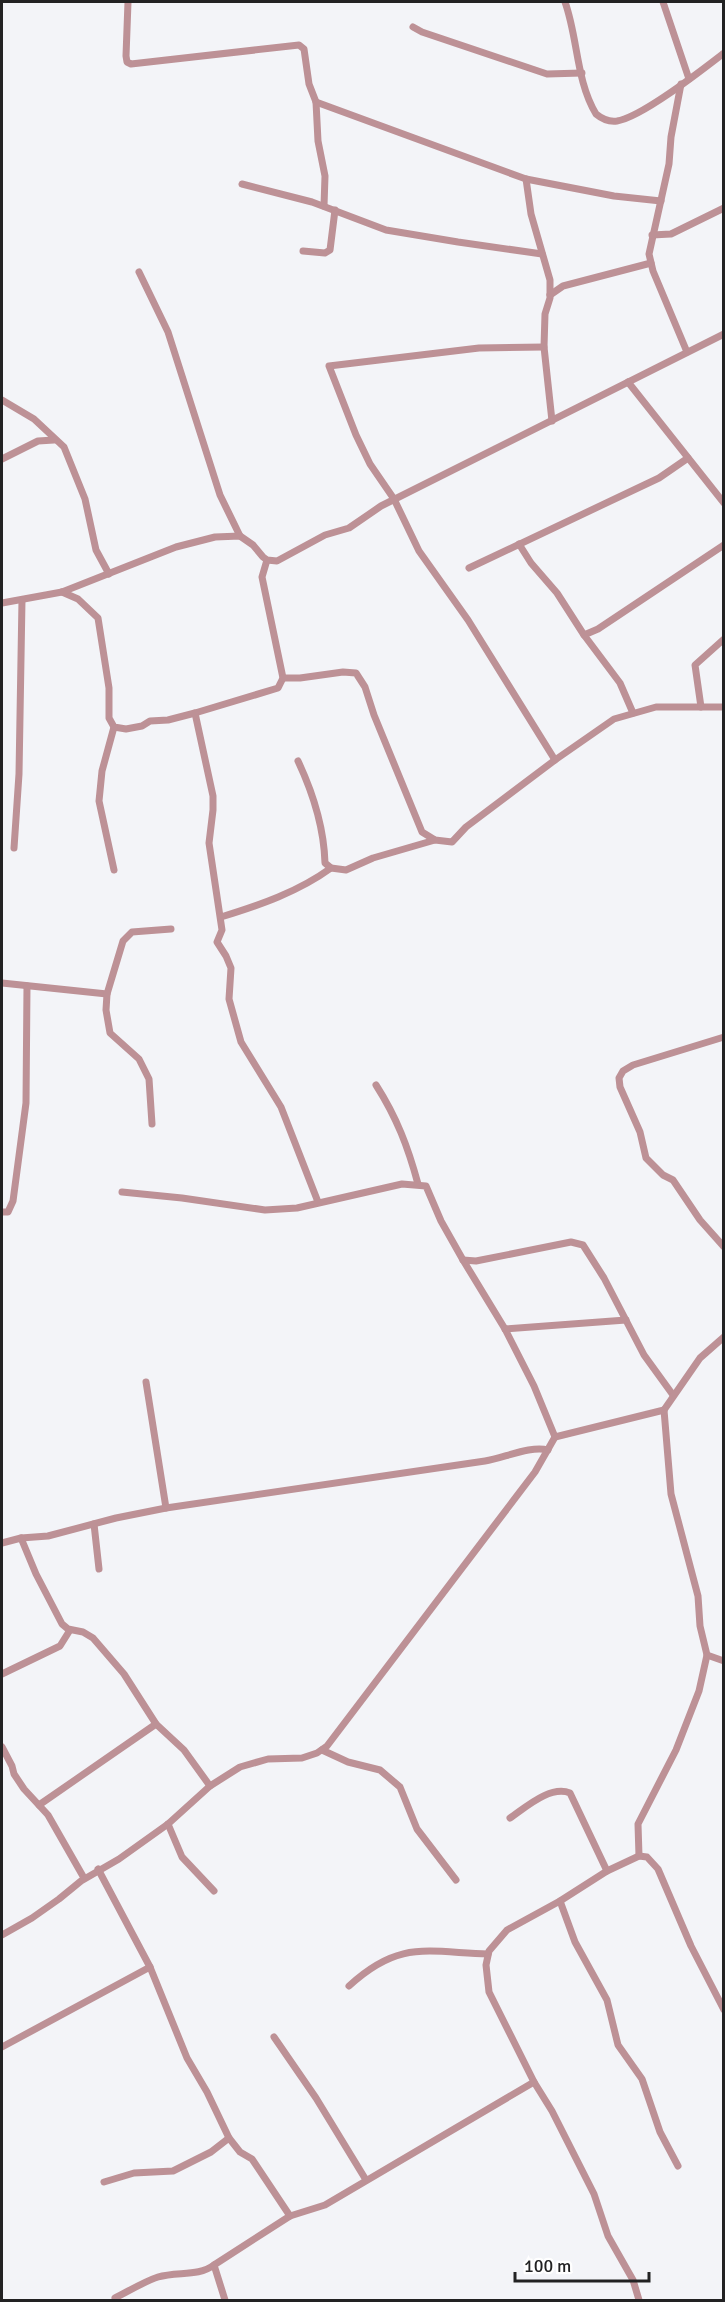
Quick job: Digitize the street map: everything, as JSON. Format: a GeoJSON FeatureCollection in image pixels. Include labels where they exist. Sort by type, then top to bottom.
{"type":"FeatureCollection","features":[{"type":"Feature","properties":{"kind":"street"},"geometry":{"type":"LineString","coordinates":[[128,2],[127,62],[136,65],[299,45],[304,49],[309,84],[316,102],[318,141],[325,176],[324,206]]}},
{"type":"Feature","properties":{"kind":"street"},"geometry":{"type":"LineString","coordinates":[[565,2],[572,22],[582,73],[592,108],[596,114],[609,121],[627,118],[663,97],[723,53]]}},
{"type":"Feature","properties":{"kind":"street"},"geometry":{"type":"LineString","coordinates":[[663,2],[689,79]]}},
{"type":"Feature","properties":{"kind":"street"},"geometry":{"type":"LineString","coordinates":[[413,27],[547,74],[582,73]]}},
{"type":"Feature","properties":{"kind":"street"},"geometry":{"type":"LineString","coordinates":[[681,84],[661,201],[649,254],[687,352]]}},
{"type":"Feature","properties":{"kind":"street"},"geometry":{"type":"LineString","coordinates":[[663,97],[677,107]]}},
{"type":"Feature","properties":{"kind":"street"},"geometry":{"type":"LineString","coordinates":[[316,102],[526,179],[614,196],[661,201]]}},
{"type":"Feature","properties":{"kind":"street"},"geometry":{"type":"LineString","coordinates":[[526,179],[531,214],[550,280],[550,295],[545,314],[544,347],[552,421]]}},
{"type":"Feature","properties":{"kind":"street"},"geometry":{"type":"LineString","coordinates":[[242,184],[324,206],[386,230],[542,254]]}},
{"type":"Feature","properties":{"kind":"street"},"geometry":{"type":"LineString","coordinates":[[653,231],[662,235],[680,230],[723,208]]}},
{"type":"Feature","properties":{"kind":"street"},"geometry":{"type":"LineString","coordinates":[[303,251],[325,253],[330,250],[335,210]]}},
{"type":"Feature","properties":{"kind":"street"},"geometry":{"type":"LineString","coordinates":[[550,295],[563,286],[651,263]]}},
{"type":"Feature","properties":{"kind":"street"},"geometry":{"type":"LineString","coordinates":[[139,272],[168,332],[220,495],[240,537]]}},
{"type":"Feature","properties":{"kind":"street"},"geometry":{"type":"LineString","coordinates":[[550,280],[563,286]]}},
{"type":"Feature","properties":{"kind":"street"},"geometry":{"type":"LineString","coordinates":[[2,603],[62,592],[176,547],[215,537],[240,537],[248,540],[267,560],[277,561],[325,535],[349,528],[394,500],[723,334]]}},
{"type":"Feature","properties":{"kind":"street"},"geometry":{"type":"LineString","coordinates":[[544,347],[479,348],[329,366],[340,399],[370,464],[394,500],[419,551],[468,620],[555,760]]}},
{"type":"Feature","properties":{"kind":"street"},"geometry":{"type":"LineString","coordinates":[[628,382],[723,503]]}},
{"type":"Feature","properties":{"kind":"street"},"geometry":{"type":"LineString","coordinates":[[2,400],[34,419],[64,447],[85,499],[96,550],[109,574]]}},
{"type":"Feature","properties":{"kind":"street"},"geometry":{"type":"LineString","coordinates":[[2,459],[38,441],[54,440]]}},
{"type":"Feature","properties":{"kind":"street"},"geometry":{"type":"LineString","coordinates":[[469,568],[659,478],[688,458]]}},
{"type":"Feature","properties":{"kind":"street"},"geometry":{"type":"LineString","coordinates":[[519,544],[531,563],[557,593],[584,635],[620,683],[633,713]]}},
{"type":"Feature","properties":{"kind":"street"},"geometry":{"type":"LineString","coordinates":[[584,635],[598,629],[723,545]]}},
{"type":"Feature","properties":{"kind":"street"},"geometry":{"type":"LineString","coordinates":[[114,727],[126,729],[142,726],[150,721],[168,720],[275,690],[283,678],[263,586],[262,570],[267,560]]}},
{"type":"Feature","properties":{"kind":"street"},"geometry":{"type":"LineString","coordinates":[[78,586],[78,599]]}},
{"type":"Feature","properties":{"kind":"street"},"geometry":{"type":"LineString","coordinates":[[62,592],[78,599],[98,618],[109,688],[109,718],[114,727],[102,771],[99,801],[114,870]]}},
{"type":"Feature","properties":{"kind":"street"},"geometry":{"type":"LineString","coordinates":[[14,848],[19,774],[22,600]]}},
{"type":"Feature","properties":{"kind":"street"},"geometry":{"type":"LineString","coordinates":[[701,707],[695,665],[723,639]]}},
{"type":"Feature","properties":{"kind":"street"},"geometry":{"type":"LineString","coordinates":[[283,678],[351,671],[358,675],[422,832],[435,840]]}},
{"type":"Feature","properties":{"kind":"street"},"geometry":{"type":"LineString","coordinates":[[298,761],[313,794],[325,850],[325,863],[332,868],[346,870],[373,858],[435,840],[452,842],[466,827],[606,723],[656,707],[723,707]]}},
{"type":"Feature","properties":{"kind":"street"},"geometry":{"type":"LineString","coordinates":[[195,713],[213,796],[209,843],[221,916],[222,930],[218,942],[231,968],[229,999],[241,1042],[281,1107],[318,1202]]}},
{"type":"Feature","properties":{"kind":"street"},"geometry":{"type":"LineString","coordinates":[[221,916],[259,905],[309,884],[332,868]]}},
{"type":"Feature","properties":{"kind":"street"},"geometry":{"type":"LineString","coordinates":[[152,1124],[149,1079],[139,1059],[110,1033],[106,1010],[107,994],[123,941],[132,932],[171,929]]}},
{"type":"Feature","properties":{"kind":"street"},"geometry":{"type":"LineString","coordinates":[[2,983],[107,994]]}},
{"type":"Feature","properties":{"kind":"street"},"geometry":{"type":"LineString","coordinates":[[2,1212],[8,1212],[13,1201],[26,1103],[27,986]]}},
{"type":"Feature","properties":{"kind":"street"},"geometry":{"type":"LineString","coordinates":[[723,1036],[633,1065],[623,1071],[619,1078],[620,1087],[640,1132],[646,1158],[682,1191],[700,1220],[723,1247]]}},
{"type":"Feature","properties":{"kind":"street"},"geometry":{"type":"LineString","coordinates":[[376,1085],[393,1111],[407,1144],[418,1184]]}},
{"type":"Feature","properties":{"kind":"street"},"geometry":{"type":"LineString","coordinates":[[122,1192],[182,1198],[257,1210],[297,1208],[402,1184],[426,1186],[441,1221],[505,1329],[534,1386],[555,1437]]}},
{"type":"Feature","properties":{"kind":"street"},"geometry":{"type":"LineString","coordinates":[[463,1260],[476,1261],[575,1242],[583,1245],[644,1355],[673,1395]]}},
{"type":"Feature","properties":{"kind":"street"},"geometry":{"type":"LineString","coordinates":[[470,1272],[476,1261]]}},
{"type":"Feature","properties":{"kind":"street"},"geometry":{"type":"LineString","coordinates":[[505,1329],[626,1320]]}},
{"type":"Feature","properties":{"kind":"street"},"geometry":{"type":"LineString","coordinates":[[639,1856],[638,1824],[676,1750],[699,1691],[707,1655],[700,1626],[698,1596],[671,1494],[664,1410],[700,1358],[723,1339]]}},
{"type":"Feature","properties":{"kind":"street"},"geometry":{"type":"LineString","coordinates":[[146,1382],[166,1508]]}},
{"type":"Feature","properties":{"kind":"street"},"geometry":{"type":"LineString","coordinates":[[2,1934],[32,1918],[84,1878],[119,1858],[168,1824],[210,1786],[249,1763],[268,1759],[302,1758],[322,1750],[536,1472],[555,1437],[664,1410]]}},
{"type":"Feature","properties":{"kind":"street"},"geometry":{"type":"LineString","coordinates":[[2,1543],[21,1538],[48,1536],[166,1508],[485,1461],[537,1448],[548,1450]]}},
{"type":"Feature","properties":{"kind":"street"},"geometry":{"type":"LineString","coordinates":[[94,1524],[99,1569]]}},
{"type":"Feature","properties":{"kind":"street"},"geometry":{"type":"LineString","coordinates":[[21,1538],[36,1574],[63,1624],[70,1630],[83,1632],[93,1638],[124,1674],[156,1724],[174,1738],[210,1786]]}},
{"type":"Feature","properties":{"kind":"street"},"geometry":{"type":"LineString","coordinates":[[2,1674],[60,1646],[70,1630]]}},
{"type":"Feature","properties":{"kind":"street"},"geometry":{"type":"LineString","coordinates":[[707,1655],[723,1661]]}},
{"type":"Feature","properties":{"kind":"street"},"geometry":{"type":"LineString","coordinates":[[39,1805],[156,1724]]}},
{"type":"Feature","properties":{"kind":"street"},"geometry":{"type":"LineString","coordinates":[[2,1747],[14,1774],[56,1829],[84,1878]]}},
{"type":"Feature","properties":{"kind":"street"},"geometry":{"type":"LineString","coordinates":[[322,1750],[348,1762],[380,1770],[400,1787],[417,1829],[456,1881]]}},
{"type":"Feature","properties":{"kind":"street"},"geometry":{"type":"LineString","coordinates":[[510,1818],[552,1793],[561,1791],[570,1793],[607,1870]]}},
{"type":"Feature","properties":{"kind":"street"},"geometry":{"type":"LineString","coordinates":[[168,1824],[182,1857],[214,1891]]}},
{"type":"Feature","properties":{"kind":"street"},"geometry":{"type":"LineString","coordinates":[[639,2301],[633,2280],[608,2235],[594,2194],[489,1992],[486,1965],[488,1954],[507,1930],[560,1901],[607,1870],[639,1856],[647,1857],[658,1869],[691,1946],[723,2010]]}},
{"type":"Feature","properties":{"kind":"street"},"geometry":{"type":"LineString","coordinates":[[98,1869],[150,1967],[187,2058],[207,2092],[229,2138],[240,2152],[252,2159],[290,2216]]}},
{"type":"Feature","properties":{"kind":"street"},"geometry":{"type":"LineString","coordinates":[[560,1901],[575,1942],[607,2000],[618,2045],[642,2079],[660,2132],[678,2166]]}},
{"type":"Feature","properties":{"kind":"street"},"geometry":{"type":"LineString","coordinates":[[349,1986],[372,1967],[397,1954],[422,1951],[488,1954]]}},
{"type":"Feature","properties":{"kind":"street"},"geometry":{"type":"LineString","coordinates":[[2,2047],[150,1967]]}},
{"type":"Feature","properties":{"kind":"street"},"geometry":{"type":"LineString","coordinates":[[274,2037],[322,2107],[366,2180]]}},
{"type":"Feature","properties":{"kind":"street"},"geometry":{"type":"LineString","coordinates":[[115,2298],[160,2276],[191,2273],[210,2268],[290,2216],[325,2205],[534,2082]]}},
{"type":"Feature","properties":{"kind":"street"},"geometry":{"type":"LineString","coordinates":[[104,2182],[134,2174],[173,2171],[210,2152],[229,2138]]}},
{"type":"Feature","properties":{"kind":"street"},"geometry":{"type":"LineString","coordinates":[[214,2265],[225,2301]]}}]}
